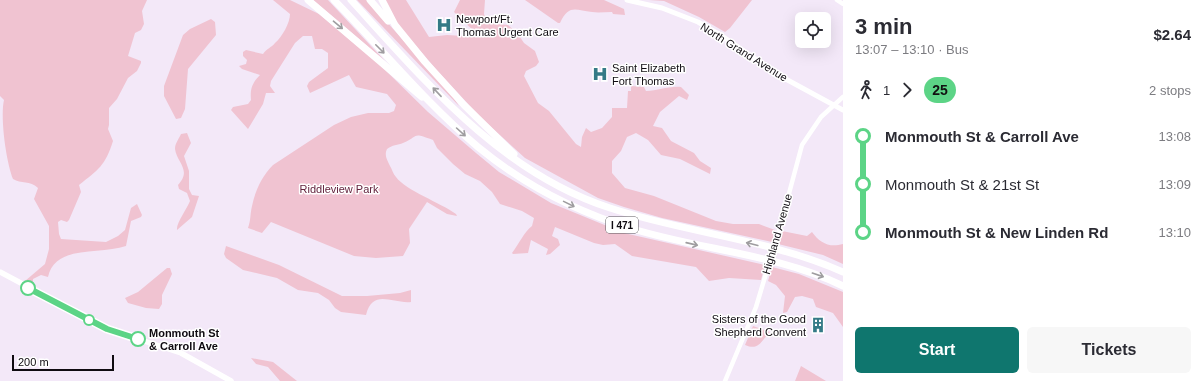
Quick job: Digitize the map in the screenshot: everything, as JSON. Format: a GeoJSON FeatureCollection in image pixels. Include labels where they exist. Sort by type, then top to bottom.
{"type":"FeatureCollection","features":[{"type":"Feature","properties":{"kind":"highway"},"geometry":{"type":"LineString","coordinates":[[308,0],[413,91],[434,104]]}},
{"type":"Feature","properties":{"kind":"highway","name":"I 471"},"geometry":{"type":"LineString","coordinates":[[334,0],[434,104],[473,142],[504,167],[542,190],[587,212],[636,230],[779,264],[817,275],[842,285]]}},
{"type":"Feature","properties":{"kind":"highway","name":"I 471"},"geometry":{"type":"LineString","coordinates":[[351,0],[454,109],[487,138],[520,162],[566,189],[609,208],[799,255],[843,272]]}},
{"type":"Feature","properties":{"kind":"highway"},"geometry":{"type":"LineString","coordinates":[[370,0],[464,105],[513,153],[520,162]]}},
{"type":"Feature","properties":{"kind":"highway"},"geometry":{"type":"LineString","coordinates":[[382,0],[395,25],[407,40]]}},
{"type":"Feature","properties":{"kind":"main road","name":"North Grand Avenue"},"geometry":{"type":"LineString","coordinates":[[626,0],[662,8],[698,22],[722,36],[782,77],[835,104],[843,110]]}},
{"type":"Feature","properties":{"kind":"main road"},"geometry":{"type":"LineString","coordinates":[[0,272],[107,329],[165,347],[188,356],[231,381]]}},
{"type":"Feature","properties":{"kind":"street"},"geometry":{"type":"LineString","coordinates":[[837,0],[843,4]]}},
{"type":"Feature","properties":{"kind":"street","name":"Highland Avenue"},"geometry":{"type":"LineString","coordinates":[[725,381],[747,330],[765,279],[802,145],[812,127],[843,97]]}},
{"type":"Feature","properties":{"kind":"green space"},"geometry":{"type":"Polygon","coordinates":[[[0,0],[147,0],[142,11],[144,24],[141,30],[135,33],[128,56],[141,61],[141,63],[137,71],[128,78],[117,99],[109,108],[108,129],[113,141],[110,149],[104,162],[92,175],[79,185],[81,192],[69,220],[67,222],[61,220],[58,222],[59,234],[61,239],[106,242],[118,236],[125,230],[131,208],[137,204],[142,215],[141,217],[131,221],[126,246],[116,249],[80,252],[69,255],[52,267],[48,277],[41,275],[33,279],[33,284],[25,281],[45,264],[49,249],[49,226],[34,199],[38,188],[32,184],[13,179],[10,171],[3,128],[4,100],[0,96],[0,0]]]}},
{"type":"Feature","properties":{"kind":"green space","name":"Riddleview Park"},"geometry":{"type":"Polygon","coordinates":[[[273,0],[290,0],[319,14],[378,63],[428,112],[499,172],[551,203],[624,233],[765,265],[761,280],[729,278],[709,281],[696,267],[632,256],[615,244],[603,245],[594,243],[555,227],[552,236],[558,239],[560,245],[550,254],[546,255],[548,249],[531,240],[528,253],[513,254],[512,253],[524,235],[532,226],[534,218],[522,211],[500,204],[492,192],[480,181],[465,174],[453,164],[437,148],[433,140],[421,136],[416,136],[408,141],[387,149],[386,155],[388,162],[394,174],[407,187],[456,214],[457,216],[447,214],[427,202],[409,229],[410,243],[403,256],[376,258],[354,256],[271,222],[262,233],[248,228],[253,200],[257,189],[262,179],[273,165],[334,125],[351,117],[368,113],[389,113],[394,111],[396,105],[387,94],[356,87],[349,75],[310,93],[307,86],[309,82],[328,68],[328,53],[322,49],[315,49],[312,36],[303,36],[295,43],[271,81],[270,86],[275,93],[266,93],[263,104],[248,129],[231,110],[233,107],[248,104],[251,100],[252,86],[260,75],[242,69],[239,66],[246,64],[247,60],[243,56],[243,52],[246,50],[263,54],[278,40],[285,30],[290,14],[273,0]]]}},
{"type":"Feature","properties":{"kind":"green space"},"geometry":{"type":"Polygon","coordinates":[[[313,0],[328,0],[385,61],[313,0]]]}},
{"type":"Feature","properties":{"kind":"green space"},"geometry":{"type":"Polygon","coordinates":[[[357,0],[367,0],[450,92],[459,106],[357,0]]]}},
{"type":"Feature","properties":{"kind":"green space"},"geometry":{"type":"Polygon","coordinates":[[[384,0],[406,0],[429,37],[447,35],[480,37],[454,12],[460,0],[485,0],[484,14],[487,23],[508,25],[518,34],[524,43],[535,51],[539,62],[536,66],[526,71],[524,76],[538,103],[549,111],[576,144],[581,147],[582,137],[586,128],[591,132],[602,128],[612,117],[612,108],[627,108],[628,91],[631,91],[631,86],[644,87],[646,91],[681,87],[689,95],[687,100],[679,96],[660,112],[653,126],[662,128],[671,141],[694,153],[700,161],[711,168],[710,174],[680,159],[661,155],[648,140],[636,133],[627,137],[621,151],[612,161],[612,173],[625,188],[654,196],[716,221],[733,224],[759,224],[775,230],[772,242],[662,218],[624,207],[598,198],[525,158],[480,117],[435,68],[392,16],[384,0]]]}},
{"type":"Feature","properties":{"kind":"green space"},"geometry":{"type":"Polygon","coordinates":[[[525,0],[604,0],[624,9],[625,15],[613,14],[612,12],[573,10],[566,13],[560,23],[558,23],[525,0]]]}},
{"type":"Feature","properties":{"kind":"green space"},"geometry":{"type":"Polygon","coordinates":[[[649,0],[752,0],[730,28],[725,32],[699,17],[664,1],[649,0]]]}},
{"type":"Feature","properties":{"kind":"green space"},"geometry":{"type":"Polygon","coordinates":[[[211,19],[215,22],[216,35],[188,69],[185,109],[181,118],[176,119],[164,96],[164,86],[183,35],[190,29],[211,19]]]}},
{"type":"Feature","properties":{"kind":"green space"},"geometry":{"type":"Polygon","coordinates":[[[187,133],[191,143],[184,156],[189,171],[189,189],[192,195],[199,196],[192,217],[177,230],[180,220],[190,201],[187,193],[179,189],[178,185],[182,180],[184,171],[176,154],[175,147],[181,134],[187,133]]]}},
{"type":"Feature","properties":{"kind":"green space"},"geometry":{"type":"Polygon","coordinates":[[[782,231],[807,236],[812,232],[825,244],[843,244],[843,264],[823,255],[778,244],[782,231]]]}},
{"type":"Feature","properties":{"kind":"green space"},"geometry":{"type":"Polygon","coordinates":[[[226,246],[279,265],[342,296],[367,296],[400,293],[411,290],[411,302],[384,299],[373,302],[366,315],[341,312],[335,308],[329,300],[318,293],[298,290],[277,278],[243,270],[226,258],[224,254],[226,246]]]}},
{"type":"Feature","properties":{"kind":"green space"},"geometry":{"type":"Polygon","coordinates":[[[772,267],[799,274],[843,292],[843,327],[833,313],[816,307],[813,299],[802,296],[795,297],[787,312],[783,313],[785,296],[776,285],[768,281],[772,267]]]}},
{"type":"Feature","properties":{"kind":"green space"},"geometry":{"type":"Polygon","coordinates":[[[167,268],[170,268],[172,274],[162,295],[162,304],[159,309],[146,308],[128,303],[125,298],[138,292],[167,268]]]}},
{"type":"Feature","properties":{"kind":"green space"},"geometry":{"type":"Polygon","coordinates":[[[753,326],[770,332],[757,346],[750,347],[745,345],[753,326]]]}},
{"type":"Feature","properties":{"kind":"green space"},"geometry":{"type":"Polygon","coordinates":[[[251,358],[273,362],[297,381],[280,381],[268,367],[256,364],[251,358]]]}},
{"type":"Feature","properties":{"kind":"green space"},"geometry":{"type":"Polygon","coordinates":[[[801,366],[826,381],[795,381],[801,366]]]}},
{"type":"Feature","properties":{"kind":"bus line","name":"25"},"geometry":{"type":"LineString","coordinates":[[28,288],[107,329],[138,339]]}},
{"type":"Feature","properties":{"kind":"place","name":"Newport/Ft. Thomas Urgent Care"},"geometry":{"type":"Point","coordinates":[444,25]}},
{"type":"Feature","properties":{"kind":"place","name":"Saint Elizabeth Fort Thomas"},"geometry":{"type":"Point","coordinates":[600,74]}},
{"type":"Feature","properties":{"kind":"place","name":"Sisters of the Good Shepherd Convent"},"geometry":{"type":"Point","coordinates":[818,325]}},
{"type":"Feature","properties":{"kind":"place","name":"Monmouth St & Carroll Ave"},"geometry":{"type":"Point","coordinates":[138,339]}}]}
